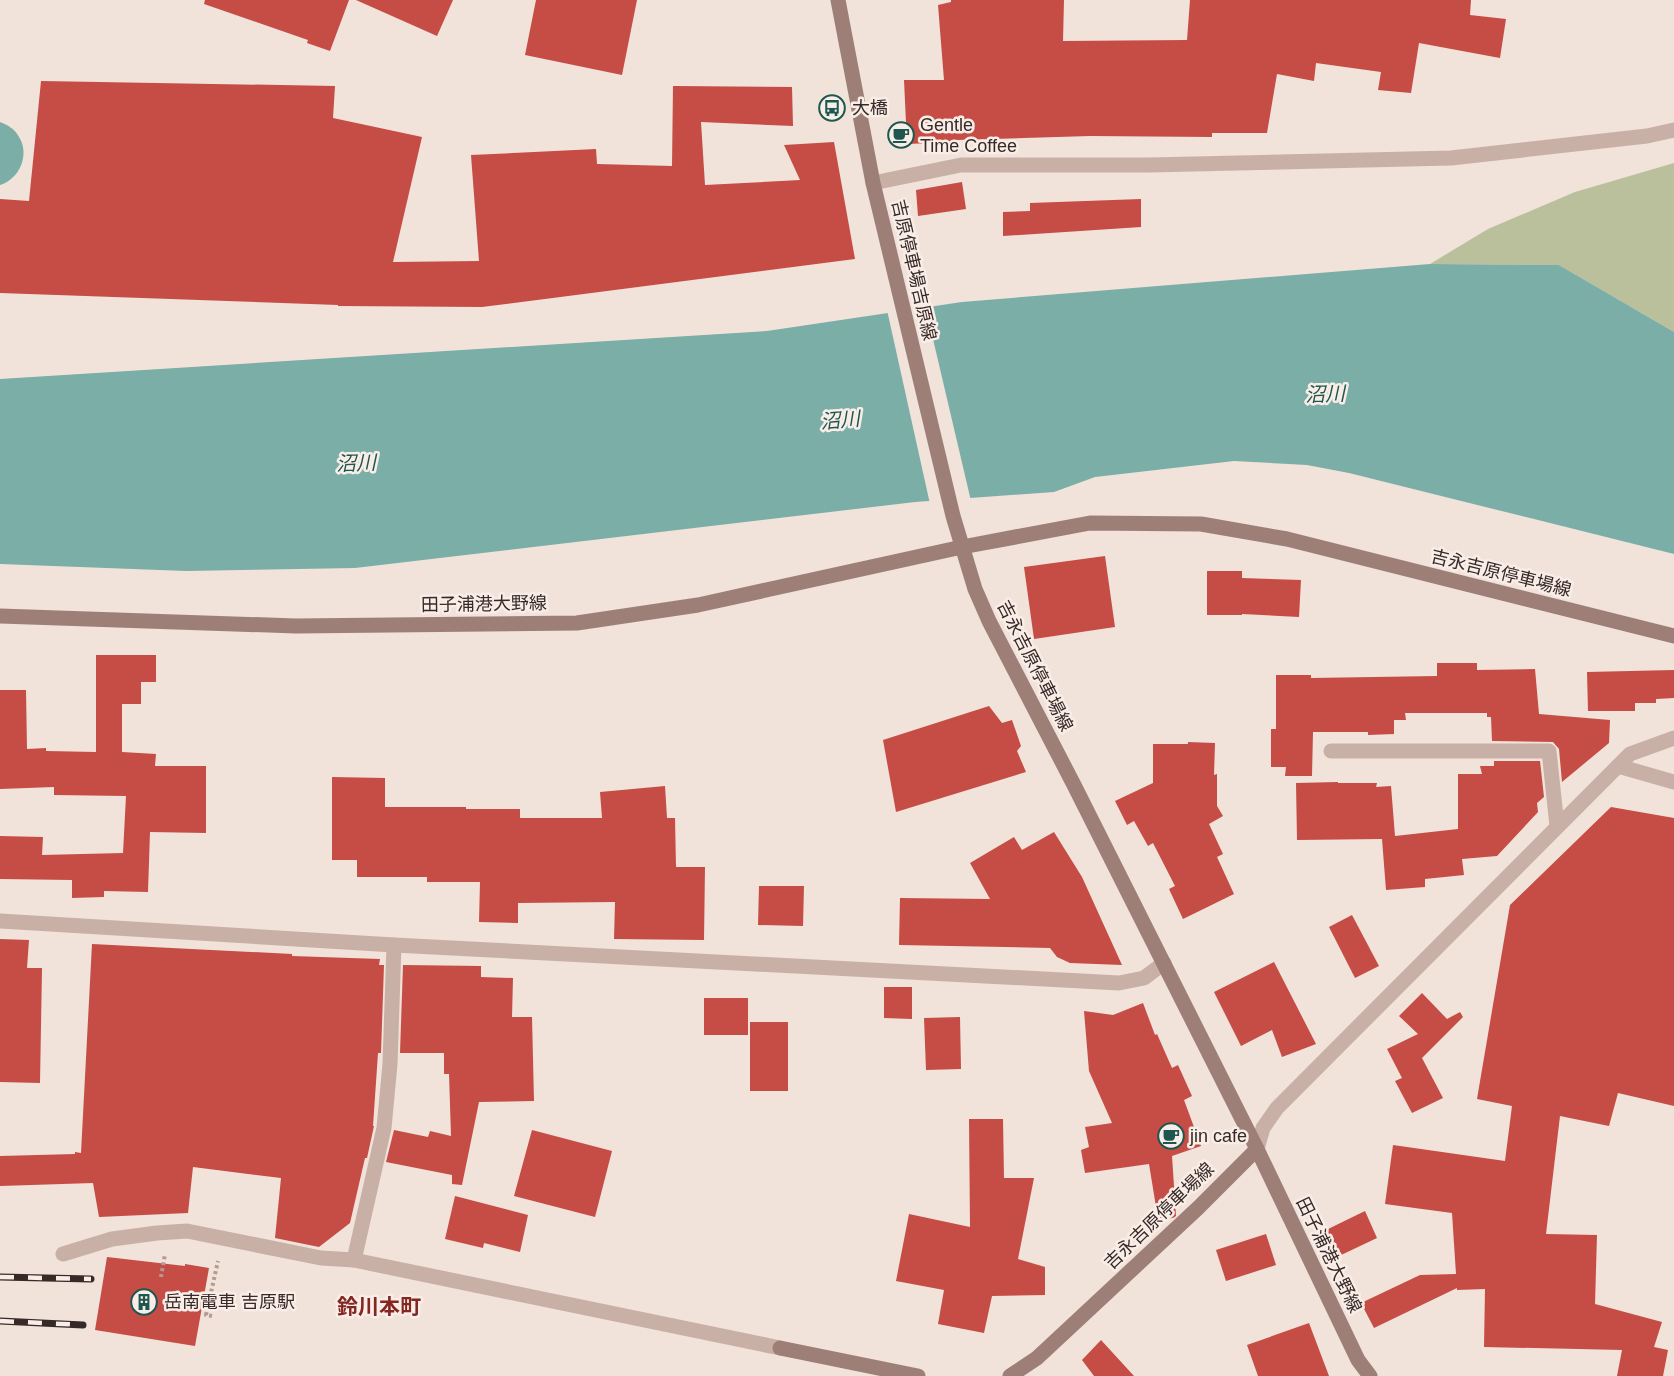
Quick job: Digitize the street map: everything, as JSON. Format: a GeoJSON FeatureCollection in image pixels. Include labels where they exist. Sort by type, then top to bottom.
{"type":"FeatureCollection","features":[{"type":"Feature","properties":{"kind":"main road","name":"吉原停車場吉原線"},"geometry":{"type":"LineString","coordinates":[[838,0],[873,183],[952,516],[962,547]]}},
{"type":"Feature","properties":{"kind":"main road","name":"吉永吉原停車場線"},"geometry":{"type":"LineString","coordinates":[[1010,1376],[1037,1358],[1198,1209],[1257,1149],[989,621],[975,589],[962,547],[1090,523],[1201,524],[1287,539],[1674,636]]}},
{"type":"Feature","properties":{"kind":"main road","name":"田子浦港大野線"},"geometry":{"type":"LineString","coordinates":[[0,616],[296,626],[577,623],[698,605],[962,547]]}},
{"type":"Feature","properties":{"kind":"main road","name":"田子浦港大野線"},"geometry":{"type":"LineString","coordinates":[[1257,1149],[1358,1360],[1370,1376]]}},
{"type":"Feature","properties":{"kind":"main road"},"geometry":{"type":"LineString","coordinates":[[780,1348],[918,1376]]}},
{"type":"Feature","properties":{"kind":"street"},"geometry":{"type":"LineString","coordinates":[[873,183],[961,165],[1149,165],[1451,158],[1647,136],[1674,130]]}},
{"type":"Feature","properties":{"kind":"street"},"geometry":{"type":"LineString","coordinates":[[1257,1149],[1263,1128],[1277,1108],[1617,766],[1630,754],[1674,738]]}},
{"type":"Feature","properties":{"kind":"street"},"geometry":{"type":"LineString","coordinates":[[1331,751],[1549,751],[1557,826]]}},
{"type":"Feature","properties":{"kind":"street"},"geometry":{"type":"LineString","coordinates":[[1617,766],[1674,782]]}},
{"type":"Feature","properties":{"kind":"street"},"geometry":{"type":"LineString","coordinates":[[0,921],[394,945],[1119,983],[1144,978],[1164,963]]}},
{"type":"Feature","properties":{"kind":"street"},"geometry":{"type":"LineString","coordinates":[[354,1260],[384,1128],[390,1064],[394,945]]}},
{"type":"Feature","properties":{"kind":"street"},"geometry":{"type":"LineString","coordinates":[[63,1254],[112,1239],[186,1231],[321,1258],[354,1260],[780,1348]]}},
{"type":"Feature","properties":{"kind":"path"},"geometry":{"type":"LineString","coordinates":[[161,1277],[166,1245]]}},
{"type":"Feature","properties":{"kind":"path"},"geometry":{"type":"LineString","coordinates":[[212,1316],[206,1315],[218,1261],[229,1263]]}},
{"type":"Feature","properties":{"kind":"green space"},"geometry":{"type":"Polygon","coordinates":[[[1674,163],[1674,332],[1559,265],[1430,264],[1488,229],[1575,192],[1674,163]]]}},
{"type":"Feature","properties":{"kind":"water"},"geometry":{"type":"Polygon","coordinates":[[[0,122],[8,126],[19,137],[23,158],[18,172],[0,185],[0,122]]]}},
{"type":"Feature","properties":{"kind":"water","name":"沼川"},"geometry":{"type":"Polygon","coordinates":[[[1430,264],[1559,265],[1674,332],[1674,554],[1349,473],[1307,465],[1234,461],[1095,477],[1054,492],[915,502],[355,568],[186,571],[0,564],[0,379],[767,331],[962,302],[1430,264]]]}},
{"type":"Feature","properties":{"kind":"pier"},"geometry":{"type":"Polygon","coordinates":[[[925,305],[971,501],[930,504],[887,310],[925,305]]]}},
{"type":"Feature","properties":{"kind":"building"},"geometry":{"type":"Polygon","coordinates":[[[205,0],[349,0],[330,51],[307,43],[308,40],[204,4],[205,0]]]}},
{"type":"Feature","properties":{"kind":"building"},"geometry":{"type":"Polygon","coordinates":[[[356,0],[453,0],[437,36],[356,0]]]}},
{"type":"Feature","properties":{"kind":"building"},"geometry":{"type":"Polygon","coordinates":[[[536,0],[637,0],[622,75],[525,55],[536,0]]]}},
{"type":"Feature","properties":{"kind":"building"},"geometry":{"type":"Polygon","coordinates":[[[951,0],[1064,0],[1063,41],[1187,40],[1190,0],[1471,0],[1470,15],[1506,19],[1500,58],[1419,43],[1411,93],[1378,90],[1381,72],[1316,63],[1314,81],[1277,74],[1267,133],[1212,133],[1212,137],[1090,136],[956,140],[956,142],[907,144],[904,80],[944,80],[938,5],[951,2],[951,0]]]}},
{"type":"Feature","properties":{"kind":"building"},"geometry":{"type":"Polygon","coordinates":[[[41,81],[335,86],[333,118],[422,137],[393,262],[479,261],[471,155],[596,149],[597,164],[672,166],[673,86],[792,87],[793,126],[701,122],[705,185],[800,180],[784,145],[834,142],[855,259],[482,307],[338,306],[0,293],[0,199],[29,201],[41,81]]]}},
{"type":"Feature","properties":{"kind":"building"},"geometry":{"type":"Polygon","coordinates":[[[962,182],[966,209],[918,216],[916,190],[962,182]]]}},
{"type":"Feature","properties":{"kind":"building"},"geometry":{"type":"Polygon","coordinates":[[[1141,199],[1141,227],[1003,236],[1003,212],[1030,211],[1030,203],[1141,199]]]}},
{"type":"Feature","properties":{"kind":"building"},"geometry":{"type":"Polygon","coordinates":[[[1105,556],[1115,627],[1034,639],[1024,567],[1105,556]]]}},
{"type":"Feature","properties":{"kind":"building"},"geometry":{"type":"Polygon","coordinates":[[[1207,571],[1242,571],[1242,578],[1301,580],[1299,617],[1207,615],[1207,571]]]}},
{"type":"Feature","properties":{"kind":"building"},"geometry":{"type":"Polygon","coordinates":[[[96,655],[156,655],[156,682],[141,682],[141,704],[122,704],[122,752],[156,754],[155,766],[206,766],[206,833],[150,832],[148,892],[104,891],[104,897],[72,898],[72,880],[0,879],[0,836],[43,837],[42,855],[123,853],[126,796],[54,795],[54,787],[0,789],[0,690],[26,690],[27,749],[46,748],[46,751],[96,752],[96,655]]]}},
{"type":"Feature","properties":{"kind":"building"},"geometry":{"type":"Polygon","coordinates":[[[1437,663],[1477,663],[1477,670],[1535,669],[1539,714],[1610,720],[1609,743],[1562,782],[1559,749],[1553,742],[1492,741],[1491,717],[1487,717],[1487,713],[1405,713],[1406,720],[1394,720],[1394,734],[1313,732],[1312,776],[1285,776],[1286,767],[1271,767],[1271,729],[1276,729],[1276,675],[1311,675],[1311,678],[1437,676],[1437,663]]]}},
{"type":"Feature","properties":{"kind":"building"},"geometry":{"type":"Polygon","coordinates":[[[1674,670],[1674,698],[1656,699],[1656,703],[1635,703],[1635,711],[1588,711],[1587,672],[1674,670]]]}},
{"type":"Feature","properties":{"kind":"building"},"geometry":{"type":"Polygon","coordinates":[[[989,706],[1002,723],[1012,720],[1021,746],[1017,751],[1026,772],[896,812],[883,740],[989,706]]]}},
{"type":"Feature","properties":{"kind":"building"},"geometry":{"type":"Polygon","coordinates":[[[1188,742],[1215,743],[1214,775],[1217,774],[1217,806],[1223,816],[1209,824],[1223,854],[1217,857],[1234,894],[1183,919],[1169,889],[1175,886],[1153,843],[1148,846],[1134,821],[1127,825],[1115,801],[1153,783],[1153,744],[1188,744],[1188,742]]]}},
{"type":"Feature","properties":{"kind":"building"},"geometry":{"type":"Polygon","coordinates":[[[1494,761],[1540,761],[1544,797],[1537,803],[1538,812],[1497,856],[1462,859],[1464,875],[1425,879],[1425,887],[1386,890],[1382,839],[1297,840],[1296,783],[1377,783],[1376,787],[1391,786],[1395,836],[1458,829],[1458,774],[1482,774],[1480,766],[1494,766],[1494,761]]]}},
{"type":"Feature","properties":{"kind":"building"},"geometry":{"type":"Polygon","coordinates":[[[332,777],[385,778],[385,807],[520,809],[520,818],[602,818],[600,792],[665,786],[667,818],[675,818],[676,867],[705,867],[704,940],[614,939],[615,902],[518,903],[518,923],[479,922],[480,882],[427,882],[427,877],[357,877],[357,860],[332,860],[332,777]]]}},
{"type":"Feature","properties":{"kind":"building"},"geometry":{"type":"Polygon","coordinates":[[[1611,807],[1674,818],[1674,1106],[1618,1093],[1609,1126],[1560,1116],[1546,1234],[1597,1235],[1595,1304],[1662,1322],[1654,1347],[1668,1350],[1663,1376],[1617,1376],[1622,1350],[1484,1347],[1485,1289],[1457,1290],[1457,1288],[1374,1328],[1361,1303],[1420,1275],[1456,1274],[1452,1213],[1385,1204],[1393,1145],[1505,1161],[1512,1106],[1477,1099],[1510,905],[1611,807]]]}},
{"type":"Feature","properties":{"kind":"building"},"geometry":{"type":"Polygon","coordinates":[[[1054,832],[1082,877],[1122,965],[1070,963],[1057,957],[1050,948],[899,945],[900,898],[990,899],[970,863],[1014,837],[1022,850],[1054,832]]]}},
{"type":"Feature","properties":{"kind":"building"},"geometry":{"type":"Polygon","coordinates":[[[759,886],[804,886],[803,926],[758,925],[759,886]]]}},
{"type":"Feature","properties":{"kind":"building"},"geometry":{"type":"Polygon","coordinates":[[[1352,915],[1379,966],[1355,978],[1329,927],[1352,915]]]}},
{"type":"Feature","properties":{"kind":"building"},"geometry":{"type":"Polygon","coordinates":[[[0,939],[29,940],[27,968],[42,968],[40,1083],[0,1082],[0,939]]]}},
{"type":"Feature","properties":{"kind":"building"},"geometry":{"type":"Polygon","coordinates":[[[92,944],[380,959],[379,965],[384,965],[381,1053],[378,1053],[374,1126],[350,1223],[319,1247],[275,1238],[281,1178],[193,1167],[188,1213],[99,1217],[93,1183],[0,1186],[0,1156],[81,1153],[92,944]]]}},
{"type":"Feature","properties":{"kind":"building"},"geometry":{"type":"Polygon","coordinates":[[[1274,962],[1316,1044],[1282,1057],[1272,1030],[1241,1046],[1214,992],[1274,962]]]}},
{"type":"Feature","properties":{"kind":"building"},"geometry":{"type":"Polygon","coordinates":[[[403,965],[481,966],[481,977],[513,978],[512,1017],[532,1017],[534,1101],[479,1102],[462,1185],[452,1184],[452,1175],[386,1162],[394,1130],[428,1137],[430,1131],[451,1136],[449,1074],[444,1074],[444,1053],[400,1053],[403,965]]]}},
{"type":"Feature","properties":{"kind":"building"},"geometry":{"type":"Polygon","coordinates":[[[884,987],[912,987],[912,1019],[884,1018],[884,987]]]}},
{"type":"Feature","properties":{"kind":"building"},"geometry":{"type":"Polygon","coordinates":[[[1422,993],[1447,1019],[1460,1012],[1463,1017],[1422,1058],[1443,1098],[1412,1113],[1395,1081],[1402,1078],[1387,1049],[1418,1034],[1399,1016],[1422,993]]]}},
{"type":"Feature","properties":{"kind":"building"},"geometry":{"type":"Polygon","coordinates":[[[704,998],[748,998],[748,1035],[704,1035],[704,998]]]}},
{"type":"Feature","properties":{"kind":"building"},"geometry":{"type":"Polygon","coordinates":[[[1143,1003],[1155,1035],[1157,1034],[1172,1068],[1178,1065],[1192,1096],[1184,1100],[1201,1146],[1172,1156],[1176,1216],[1173,1218],[1158,1219],[1149,1164],[1085,1173],[1081,1150],[1089,1147],[1085,1127],[1112,1123],[1089,1071],[1084,1011],[1113,1015],[1143,1003]]]}},
{"type":"Feature","properties":{"kind":"building"},"geometry":{"type":"Polygon","coordinates":[[[960,1017],[961,1069],[926,1070],[924,1018],[960,1017]]]}},
{"type":"Feature","properties":{"kind":"building"},"geometry":{"type":"Polygon","coordinates":[[[750,1022],[788,1022],[788,1091],[750,1091],[750,1022]]]}},
{"type":"Feature","properties":{"kind":"building"},"geometry":{"type":"Polygon","coordinates":[[[969,1119],[1003,1119],[1004,1178],[1034,1178],[1018,1259],[1045,1267],[1045,1295],[992,1296],[984,1333],[938,1324],[944,1290],[896,1281],[909,1214],[970,1227],[969,1119]]]}},
{"type":"Feature","properties":{"kind":"building"},"geometry":{"type":"Polygon","coordinates":[[[532,1130],[612,1151],[595,1217],[514,1196],[532,1130]]]}},
{"type":"Feature","properties":{"kind":"building"},"geometry":{"type":"Polygon","coordinates":[[[455,1196],[528,1215],[520,1252],[484,1243],[483,1248],[445,1239],[455,1196]]]}},
{"type":"Feature","properties":{"kind":"building"},"geometry":{"type":"Polygon","coordinates":[[[1365,1211],[1377,1238],[1339,1256],[1326,1230],[1365,1211]]]}},
{"type":"Feature","properties":{"kind":"building"},"geometry":{"type":"Polygon","coordinates":[[[1266,1234],[1276,1265],[1226,1281],[1216,1250],[1266,1234]]]}},
{"type":"Feature","properties":{"kind":"building","name":"岳南電車 吉原駅"},"geometry":{"type":"Polygon","coordinates":[[[107,1257],[209,1268],[195,1346],[95,1330],[107,1257]]]}},
{"type":"Feature","properties":{"kind":"building"},"geometry":{"type":"Polygon","coordinates":[[[1309,1323],[1329,1376],[1258,1376],[1247,1345],[1309,1323]]]}},
{"type":"Feature","properties":{"kind":"building"},"geometry":{"type":"Polygon","coordinates":[[[1101,1340],[1134,1376],[1094,1376],[1082,1360],[1101,1340]]]}},
{"type":"Feature","properties":{"kind":"railway"},"geometry":{"type":"LineString","coordinates":[[0,1277],[91,1279]]}},
{"type":"Feature","properties":{"kind":"railway"},"geometry":{"type":"LineString","coordinates":[[0,1321],[83,1325]]}},
{"type":"Feature","properties":{"kind":"place","name":"大橋"},"geometry":{"type":"Point","coordinates":[832,108]}},
{"type":"Feature","properties":{"kind":"place","name":"Gentle Time Coffee"},"geometry":{"type":"Point","coordinates":[901,135]}},
{"type":"Feature","properties":{"kind":"place","name":"jin cafe"},"geometry":{"type":"Point","coordinates":[1171,1136]}},
{"type":"Feature","properties":{"kind":"place","name":"岳南電車 吉原駅"},"geometry":{"type":"Point","coordinates":[144,1302]}},
{"type":"Feature","properties":{"kind":"district","name":"鈴川本町"},"geometry":{"type":"Point","coordinates":[379,1306]}}]}
